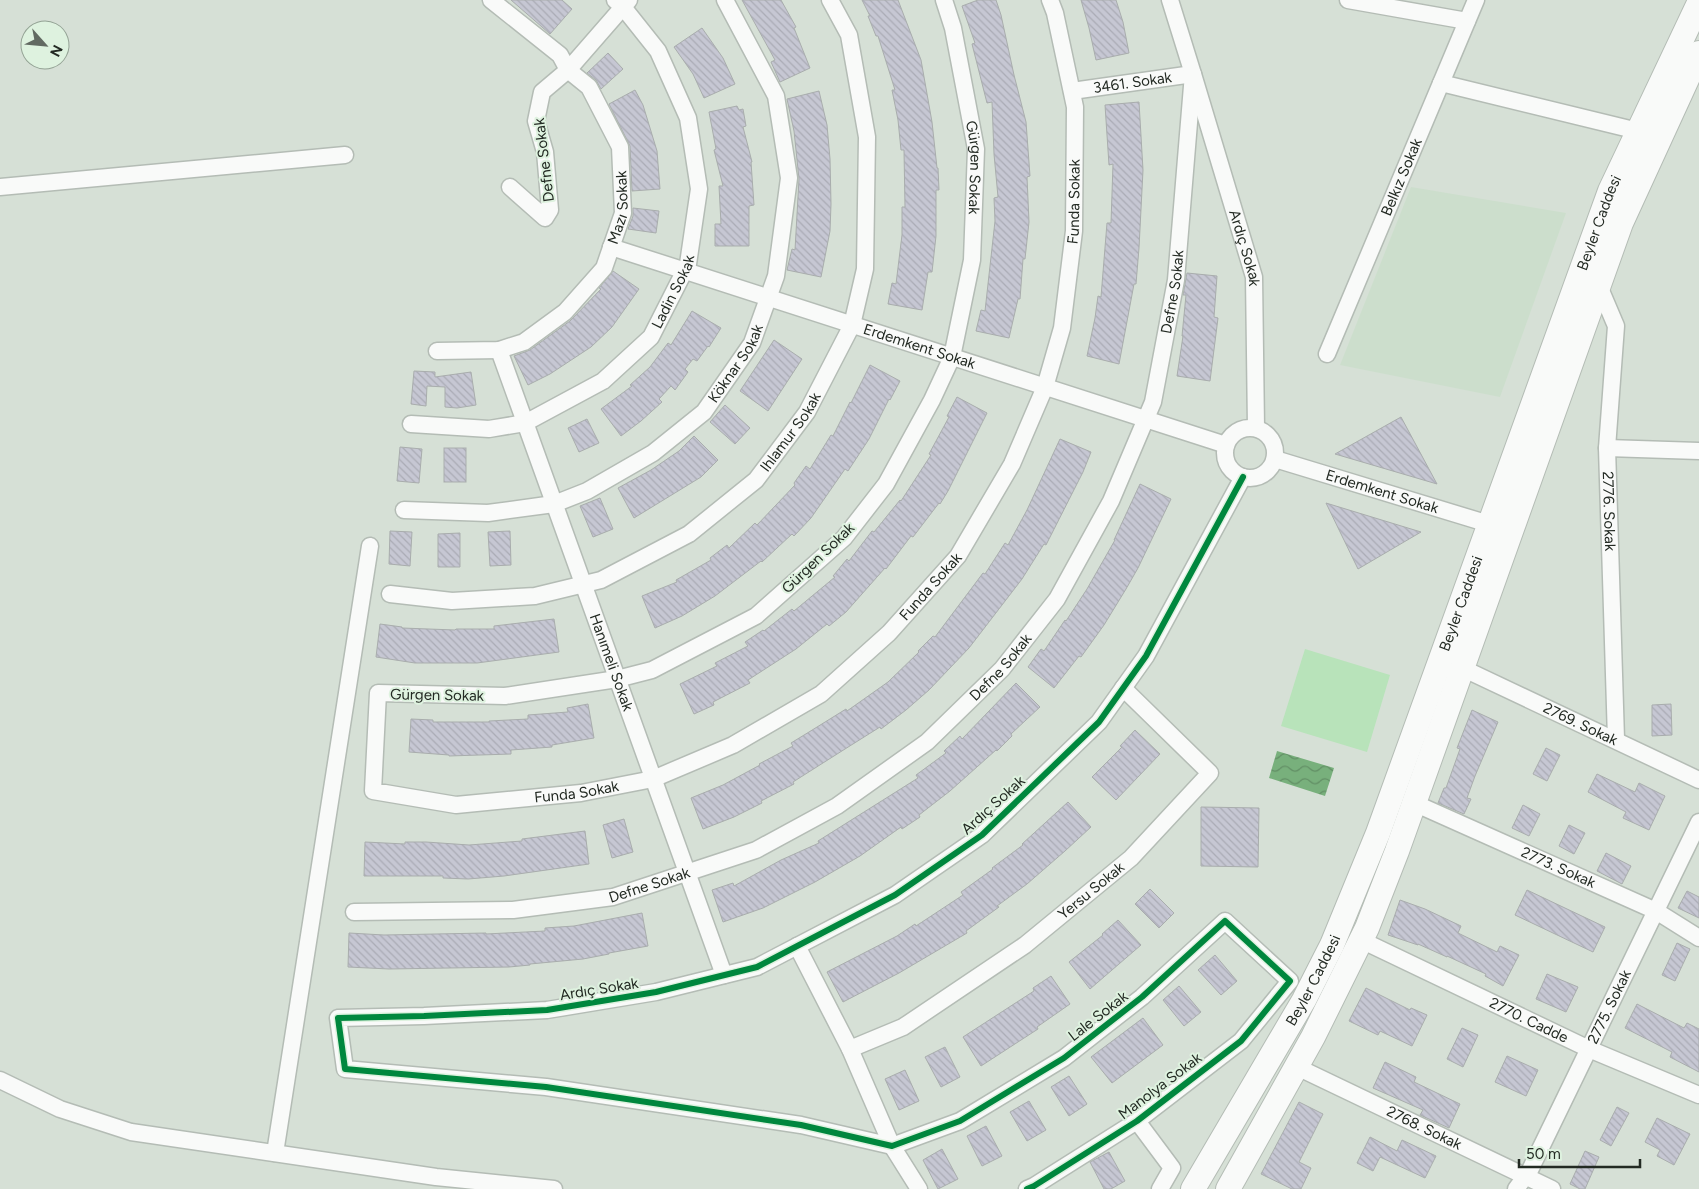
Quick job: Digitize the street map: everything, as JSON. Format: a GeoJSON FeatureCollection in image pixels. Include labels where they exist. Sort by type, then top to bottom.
{"type":"FeatureCollection","features":[{"type":"Feature","properties":{"kind":"main road","name":"Beyler Caddesi"},"geometry":{"type":"LineString","coordinates":[[1231,1188],[1313,1037],[1360,940],[1393,860],[1462,668],[1500,527],[1610,191],[1699,2]]}},
{"type":"Feature","properties":{"kind":"main road","name":"Beyler Caddesi"},"geometry":{"type":"LineString","coordinates":[[1193,1189],[1304,1000],[1332,945],[1378,832],[1440,659],[1500,527],[1599,286],[1621,223],[1699,53]]}},
{"type":"Feature","properties":{"kind":"main road"},"geometry":{"type":"LineString","coordinates":[[1440,659],[1462,668]]}},
{"type":"Feature","properties":{"kind":"street","name":"Mazı Sokak"},"geometry":{"type":"LineString","coordinates":[[438,351],[499,350],[524,342],[565,312],[604,268],[623,213],[620,147],[589,87],[568,70],[560,55],[491,0]]}},
{"type":"Feature","properties":{"kind":"street","name":"Köknar Sokak"},"geometry":{"type":"LineString","coordinates":[[404,510],[488,513],[554,504],[587,491],[653,452],[704,412],[752,343],[776,276],[789,178],[776,96],[725,0]]}},
{"type":"Feature","properties":{"kind":"street","name":"Ihlamur Sokak"},"geometry":{"type":"LineString","coordinates":[[390,594],[452,601],[535,596],[601,580],[689,534],[756,480],[806,412],[852,325],[864,269],[867,137],[850,35],[830,0]]}},
{"type":"Feature","properties":{"kind":"street","name":"Gürgen Sokak"},"geometry":{"type":"LineString","coordinates":[[374,791],[378,693],[506,696],[617,679],[652,670],[756,616],[844,538],[886,484],[932,400],[952,357],[972,260],[976,149],[953,28],[944,0]]}},
{"type":"Feature","properties":{"kind":"street","name":"Funda Sokak"},"geometry":{"type":"LineString","coordinates":[[374,791],[456,805],[581,793],[653,779],[734,745],[821,694],[889,633],[958,556],[1012,464],[1045,387],[1062,328],[1074,231],[1075,107],[1056,14],[1050,0]]}},
{"type":"Feature","properties":{"kind":"street","name":"Defne Sokak"},"geometry":{"type":"LineString","coordinates":[[354,912],[513,910],[613,897],[756,850],[836,806],[927,742],[995,676],[1056,599],[1111,501],[1153,402],[1176,280],[1193,74],[1170,0]]}},
{"type":"Feature","properties":{"kind":"street"},"geometry":{"type":"LineString","coordinates":[[1348,0],[1467,21]]}},
{"type":"Feature","properties":{"kind":"street","name":"Belkız Sokak"},"geometry":{"type":"LineString","coordinates":[[1327,354],[1476,0]]}},
{"type":"Feature","properties":{"kind":"street","name":"Defne Sokak"},"geometry":{"type":"LineString","coordinates":[[510,187],[545,218],[550,210],[544,152],[536,121],[542,92],[568,70],[623,2]]}},
{"type":"Feature","properties":{"kind":"street","name":"Ladin Sokak"},"geometry":{"type":"LineString","coordinates":[[411,424],[489,429],[525,423],[603,381],[651,337],[688,264],[699,189],[688,118],[658,51],[623,2]]}},
{"type":"Feature","properties":{"kind":"street","name":"3461. Sokak"},"geometry":{"type":"LineString","coordinates":[[1072,91],[1193,74]]}},
{"type":"Feature","properties":{"kind":"street","name":"Ardıç Sokak"},"geometry":{"type":"LineString","coordinates":[[1193,74],[1254,277],[1256,428]]}},
{"type":"Feature","properties":{"kind":"street"},"geometry":{"type":"LineString","coordinates":[[1441,83],[1638,130]]}},
{"type":"Feature","properties":{"kind":"street"},"geometry":{"type":"LineString","coordinates":[[0,187],[346,155]]}},
{"type":"Feature","properties":{"kind":"street","name":"Erdemkent Sokak"},"geometry":{"type":"LineString","coordinates":[[611,247],[1226,445]]}},
{"type":"Feature","properties":{"kind":"street","name":"2776. Sokak"},"geometry":{"type":"LineString","coordinates":[[1599,286],[1616,326],[1607,448],[1616,739]]}},
{"type":"Feature","properties":{"kind":"street","name":"Hanımeli Sokak"},"geometry":{"type":"LineString","coordinates":[[499,350],[724,975]]}},
{"type":"Feature","properties":{"kind":"street"},"geometry":{"type":"LineString","coordinates":[[1256,428],[1264,430],[1270,436],[1276,451],[1275,459],[1272,466],[1259,476],[1252,478],[1243,477],[1236,474],[1230,468],[1225,453],[1226,445],[1229,438],[1241,429],[1256,428]]}},
{"type":"Feature","properties":{"kind":"street"},"geometry":{"type":"LineString","coordinates":[[1607,448],[1699,452]]}},
{"type":"Feature","properties":{"kind":"street","name":"Erdemkent Sokak"},"geometry":{"type":"LineString","coordinates":[[1275,459],[1500,527]]}},
{"type":"Feature","properties":{"kind":"street","name":"Ardıç Sokak"},"geometry":{"type":"LineString","coordinates":[[892,1146],[801,1124],[546,1087],[345,1069],[338,1018],[547,1010],[656,992],[758,967],[895,895],[982,835],[1099,722],[1146,656],[1243,477]]}},
{"type":"Feature","properties":{"kind":"street"},"geometry":{"type":"LineString","coordinates":[[275,1154],[370,546]]}},
{"type":"Feature","properties":{"kind":"street","name":"2769. Sokak"},"geometry":{"type":"LineString","coordinates":[[1462,668],[1616,739],[1699,780]]}},
{"type":"Feature","properties":{"kind":"street","name":"Yersu Sokak"},"geometry":{"type":"LineString","coordinates":[[850,1049],[903,1027],[1025,945],[1131,858],[1210,773],[1123,688]]}},
{"type":"Feature","properties":{"kind":"street","name":"2773. Sokak"},"geometry":{"type":"LineString","coordinates":[[1414,803],[1656,911],[1699,938]]}},
{"type":"Feature","properties":{"kind":"street","name":"2775. Sokak"},"geometry":{"type":"LineString","coordinates":[[1520,1182],[1530,1170],[1699,822]]}},
{"type":"Feature","properties":{"kind":"street","name":"Lale Sokak"},"geometry":{"type":"LineString","coordinates":[[892,1146],[960,1121],[1064,1058],[1142,997],[1225,921],[1290,981]]}},
{"type":"Feature","properties":{"kind":"street","name":"2770. Cadde"},"geometry":{"type":"LineString","coordinates":[[1360,940],[1588,1049],[1699,1095]]}},
{"type":"Feature","properties":{"kind":"street"},"geometry":{"type":"LineString","coordinates":[[796,946],[850,1049],[892,1146],[919,1189]]}},
{"type":"Feature","properties":{"kind":"street","name":"Manolya Sokak"},"geometry":{"type":"LineString","coordinates":[[1027,1189],[1137,1120],[1241,1041],[1290,981]]}},
{"type":"Feature","properties":{"kind":"street","name":"2768. Sokak"},"geometry":{"type":"LineString","coordinates":[[1296,1066],[1520,1182],[1552,1189]]}},
{"type":"Feature","properties":{"kind":"street"},"geometry":{"type":"LineString","coordinates":[[0,1080],[60,1109],[131,1132],[436,1177],[554,1189]]}},
{"type":"Feature","properties":{"kind":"street"},"geometry":{"type":"LineString","coordinates":[[1137,1120],[1172,1168],[1160,1189]]}},
{"type":"Feature","properties":{"kind":"shaded area"},"geometry":{"type":"Polygon","coordinates":[[[1411,187],[1566,213],[1500,397],[1340,365],[1411,187]]]}},
{"type":"Feature","properties":{"kind":"shaded area"},"geometry":{"type":"Polygon","coordinates":[[[1305,649],[1390,675],[1367,752],[1281,726],[1305,649]]]}},
{"type":"Feature","properties":{"kind":"water"},"geometry":{"type":"Polygon","coordinates":[[[1277,751],[1334,768],[1325,796],[1269,778],[1277,751]]]}},
{"type":"Feature","properties":{"kind":"building"},"geometry":{"type":"Polygon","coordinates":[[[511,0],[562,0],[572,9],[550,34],[511,0]]]}},
{"type":"Feature","properties":{"kind":"building"},"geometry":{"type":"Polygon","coordinates":[[[742,0],[781,0],[796,27],[794,28],[810,68],[780,82],[771,62],[775,60],[742,0]]]}},
{"type":"Feature","properties":{"kind":"building"},"geometry":{"type":"Polygon","coordinates":[[[862,0],[898,0],[921,60],[932,122],[939,190],[936,190],[936,236],[932,272],[928,272],[922,310],[888,304],[892,283],[896,284],[902,235],[902,207],[905,207],[904,150],[901,150],[892,90],[895,90],[878,36],[876,36],[868,16],[870,16],[862,0]]]}},
{"type":"Feature","properties":{"kind":"building"},"geometry":{"type":"Polygon","coordinates":[[[978,0],[996,0],[1026,122],[1030,176],[1027,177],[1029,222],[1025,259],[1023,259],[1020,299],[1018,299],[1009,338],[976,331],[981,310],[985,311],[995,221],[994,198],[998,197],[992,102],[987,103],[972,44],[975,43],[962,6],[978,0]]]}},
{"type":"Feature","properties":{"kind":"building"},"geometry":{"type":"Polygon","coordinates":[[[1081,0],[1116,0],[1123,22],[1129,53],[1096,60],[1081,0]]]}},
{"type":"Feature","properties":{"kind":"building"},"geometry":{"type":"Polygon","coordinates":[[[702,28],[723,58],[735,84],[704,98],[693,74],[674,47],[702,28]]]}},
{"type":"Feature","properties":{"kind":"building"},"geometry":{"type":"Polygon","coordinates":[[[608,53],[623,69],[601,89],[596,80],[587,73],[608,53]]]}},
{"type":"Feature","properties":{"kind":"building"},"geometry":{"type":"Polygon","coordinates":[[[635,90],[643,105],[657,151],[660,189],[632,191],[630,146],[609,104],[635,90]]]}},
{"type":"Feature","properties":{"kind":"building"},"geometry":{"type":"Polygon","coordinates":[[[819,91],[827,125],[831,204],[830,231],[821,277],[787,270],[792,249],[795,250],[799,179],[794,131],[787,99],[819,91]]]}},
{"type":"Feature","properties":{"kind":"building"},"geometry":{"type":"Polygon","coordinates":[[[1139,102],[1143,170],[1139,248],[1136,284],[1134,284],[1119,364],[1087,356],[1098,296],[1101,297],[1107,223],[1111,223],[1113,164],[1109,165],[1105,105],[1139,102]]]}},
{"type":"Feature","properties":{"kind":"building"},"geometry":{"type":"Polygon","coordinates":[[[737,106],[739,110],[743,109],[746,126],[743,127],[752,162],[754,205],[749,206],[749,246],[715,246],[715,224],[721,224],[719,186],[723,186],[714,150],[716,149],[709,112],[737,106]]]}},
{"type":"Feature","properties":{"kind":"building"},"geometry":{"type":"Polygon","coordinates":[[[633,208],[659,211],[656,233],[628,229],[633,216],[633,208]]]}},
{"type":"Feature","properties":{"kind":"building"},"geometry":{"type":"Polygon","coordinates":[[[613,271],[639,289],[612,327],[591,347],[550,374],[528,385],[514,356],[530,350],[570,321],[601,289],[599,288],[613,271]]]}},
{"type":"Feature","properties":{"kind":"building"},"geometry":{"type":"Polygon","coordinates":[[[1187,273],[1217,276],[1214,317],[1218,318],[1210,381],[1177,376],[1183,336],[1186,295],[1183,295],[1187,273]]]}},
{"type":"Feature","properties":{"kind":"building"},"geometry":{"type":"Polygon","coordinates":[[[692,311],[721,328],[697,361],[693,359],[685,369],[688,372],[675,390],[671,386],[659,399],[662,402],[621,436],[601,409],[632,386],[630,385],[650,367],[668,343],[671,345],[692,311]]]}},
{"type":"Feature","properties":{"kind":"building"},"geometry":{"type":"Polygon","coordinates":[[[774,340],[802,359],[768,411],[740,391],[774,340]]]}},
{"type":"Feature","properties":{"kind":"building"},"geometry":{"type":"Polygon","coordinates":[[[870,365],[900,381],[869,439],[848,471],[845,469],[811,518],[794,536],[792,534],[762,562],[715,596],[682,616],[655,628],[642,596],[677,582],[676,580],[711,560],[710,558],[727,545],[729,548],[755,523],[757,525],[795,485],[794,483],[806,466],[810,469],[831,435],[833,436],[870,365]]]}},
{"type":"Feature","properties":{"kind":"building"},"geometry":{"type":"Polygon","coordinates":[[[414,371],[435,372],[435,377],[471,372],[476,405],[457,408],[445,407],[445,387],[427,386],[426,406],[411,404],[414,371]]]}},
{"type":"Feature","properties":{"kind":"building"},"geometry":{"type":"Polygon","coordinates":[[[957,397],[987,413],[948,491],[940,504],[913,537],[911,536],[886,569],[846,612],[829,626],[827,624],[796,649],[748,680],[750,683],[713,702],[714,705],[694,714],[680,684],[717,666],[715,663],[748,646],[745,642],[764,631],[792,609],[794,611],[835,577],[833,576],[847,559],[849,561],[872,531],[874,532],[901,501],[931,455],[929,454],[949,417],[947,416],[957,397]]]}},
{"type":"Feature","properties":{"kind":"building"},"geometry":{"type":"Polygon","coordinates":[[[725,405],[750,428],[735,444],[710,422],[725,405]]]}},
{"type":"Feature","properties":{"kind":"building"},"geometry":{"type":"Polygon","coordinates":[[[1401,417],[1437,484],[1335,454],[1401,417]]]}},
{"type":"Feature","properties":{"kind":"building"},"geometry":{"type":"Polygon","coordinates":[[[587,419],[599,443],[579,452],[568,428],[587,419]]]}},
{"type":"Feature","properties":{"kind":"building"},"geometry":{"type":"Polygon","coordinates":[[[694,436],[718,460],[701,477],[634,518],[618,488],[651,470],[679,451],[694,436]]]}},
{"type":"Feature","properties":{"kind":"building"},"geometry":{"type":"Polygon","coordinates":[[[1060,439],[1091,452],[1083,472],[1046,545],[1044,544],[1022,579],[969,648],[929,690],[881,729],[880,727],[793,782],[794,784],[761,801],[762,803],[734,817],[703,829],[691,798],[723,785],[760,765],[793,746],[791,743],[846,709],[847,711],[888,682],[933,636],[935,637],[983,573],[985,574],[1005,543],[1008,545],[1027,510],[1060,439]]]}},
{"type":"Feature","properties":{"kind":"building"},"geometry":{"type":"Polygon","coordinates":[[[400,447],[422,449],[419,483],[397,481],[400,447]]]}},
{"type":"Feature","properties":{"kind":"building"},"geometry":{"type":"Polygon","coordinates":[[[444,448],[466,448],[466,482],[444,482],[444,448]]]}},
{"type":"Feature","properties":{"kind":"building"},"geometry":{"type":"Polygon","coordinates":[[[1140,484],[1171,499],[1138,568],[1104,625],[1081,657],[1079,656],[1054,688],[1028,667],[1041,649],[1044,651],[1087,589],[1115,540],[1140,484]]]}},
{"type":"Feature","properties":{"kind":"building"},"geometry":{"type":"Polygon","coordinates":[[[600,498],[613,529],[593,537],[580,506],[600,498]]]}},
{"type":"Feature","properties":{"kind":"building"},"geometry":{"type":"Polygon","coordinates":[[[1326,503],[1421,532],[1358,569],[1326,503]]]}},
{"type":"Feature","properties":{"kind":"building"},"geometry":{"type":"Polygon","coordinates":[[[390,531],[412,532],[410,566],[389,564],[390,531]]]}},
{"type":"Feature","properties":{"kind":"building"},"geometry":{"type":"Polygon","coordinates":[[[510,531],[511,565],[490,566],[488,532],[510,531]]]}},
{"type":"Feature","properties":{"kind":"building"},"geometry":{"type":"Polygon","coordinates":[[[460,533],[460,567],[438,567],[438,534],[460,533]]]}},
{"type":"Feature","properties":{"kind":"building"},"geometry":{"type":"Polygon","coordinates":[[[554,619],[559,652],[477,663],[415,663],[376,657],[380,624],[402,628],[494,629],[494,626],[554,619]]]}},
{"type":"Feature","properties":{"kind":"building"},"geometry":{"type":"Polygon","coordinates":[[[1016,683],[1040,707],[1011,734],[1012,736],[997,751],[919,815],[920,817],[902,829],[901,827],[860,856],[815,882],[763,908],[723,922],[712,890],[733,883],[734,886],[781,860],[819,843],[818,841],[918,778],[916,775],[946,753],[944,751],[960,736],[962,739],[1016,683]]]}},
{"type":"Feature","properties":{"kind":"building"},"geometry":{"type":"Polygon","coordinates":[[[588,704],[594,738],[552,745],[552,747],[511,750],[511,754],[449,756],[409,752],[411,719],[433,720],[433,722],[489,722],[528,719],[528,715],[568,712],[567,708],[588,704]]]}},
{"type":"Feature","properties":{"kind":"building"},"geometry":{"type":"Polygon","coordinates":[[[1671,704],[1672,735],[1652,736],[1652,705],[1671,704]]]}},
{"type":"Feature","properties":{"kind":"building"},"geometry":{"type":"Polygon","coordinates":[[[1472,710],[1498,722],[1475,776],[1467,798],[1471,799],[1464,814],[1438,803],[1444,788],[1446,788],[1460,749],[1457,748],[1472,710]]]}},
{"type":"Feature","properties":{"kind":"building"},"geometry":{"type":"Polygon","coordinates":[[[1135,730],[1160,754],[1116,800],[1092,777],[1122,747],[1120,746],[1135,730]]]}},
{"type":"Feature","properties":{"kind":"building"},"geometry":{"type":"Polygon","coordinates":[[[1546,748],[1560,755],[1547,781],[1533,774],[1546,748]]]}},
{"type":"Feature","properties":{"kind":"building"},"geometry":{"type":"Polygon","coordinates":[[[1597,774],[1635,792],[1639,783],[1665,796],[1649,830],[1623,818],[1626,812],[1588,792],[1597,774]]]}},
{"type":"Feature","properties":{"kind":"building"},"geometry":{"type":"Polygon","coordinates":[[[1068,802],[1091,827],[1065,851],[1027,884],[997,906],[999,907],[966,931],[967,933],[899,973],[843,1002],[827,972],[897,936],[915,924],[916,926],[963,895],[961,892],[1023,845],[1068,802]]]}},
{"type":"Feature","properties":{"kind":"building"},"geometry":{"type":"Polygon","coordinates":[[[1523,805],[1540,814],[1529,836],[1512,828],[1523,805]]]}},
{"type":"Feature","properties":{"kind":"building"},"geometry":{"type":"Polygon","coordinates":[[[1201,807],[1259,808],[1258,867],[1201,866],[1201,807]]]}},
{"type":"Feature","properties":{"kind":"building"},"geometry":{"type":"Polygon","coordinates":[[[624,819],[633,852],[612,858],[603,825],[624,819]]]}},
{"type":"Feature","properties":{"kind":"building"},"geometry":{"type":"Polygon","coordinates":[[[1569,825],[1585,833],[1574,854],[1559,846],[1569,825]]]}},
{"type":"Feature","properties":{"kind":"building"},"geometry":{"type":"Polygon","coordinates":[[[585,831],[589,864],[468,879],[443,878],[443,876],[364,876],[365,842],[405,844],[405,842],[426,842],[469,845],[522,841],[522,839],[585,831]]]}},
{"type":"Feature","properties":{"kind":"building"},"geometry":{"type":"Polygon","coordinates":[[[1606,853],[1631,866],[1622,884],[1597,871],[1606,853]]]}},
{"type":"Feature","properties":{"kind":"building"},"geometry":{"type":"Polygon","coordinates":[[[1150,889],[1174,913],[1159,928],[1135,904],[1150,889]]]}},
{"type":"Feature","properties":{"kind":"building"},"geometry":{"type":"Polygon","coordinates":[[[1527,890],[1605,927],[1593,952],[1515,915],[1527,890]]]}},
{"type":"Feature","properties":{"kind":"building"},"geometry":{"type":"Polygon","coordinates":[[[1687,891],[1699,897],[1699,918],[1678,908],[1687,891]]]}},
{"type":"Feature","properties":{"kind":"building"},"geometry":{"type":"Polygon","coordinates":[[[1400,900],[1425,909],[1461,926],[1458,933],[1497,952],[1500,946],[1519,955],[1503,986],[1485,976],[1486,974],[1447,956],[1418,944],[1388,935],[1400,900]]]}},
{"type":"Feature","properties":{"kind":"building"},"geometry":{"type":"Polygon","coordinates":[[[642,913],[648,946],[583,959],[509,967],[389,969],[348,967],[349,933],[384,935],[486,934],[545,931],[545,928],[574,926],[642,913]]]}},
{"type":"Feature","properties":{"kind":"building"},"geometry":{"type":"Polygon","coordinates":[[[1118,920],[1141,945],[1090,989],[1069,962],[1103,935],[1118,920]]]}},
{"type":"Feature","properties":{"kind":"building"},"geometry":{"type":"Polygon","coordinates":[[[1677,943],[1690,949],[1675,981],[1662,975],[1677,943]]]}},
{"type":"Feature","properties":{"kind":"building"},"geometry":{"type":"Polygon","coordinates":[[[1215,955],[1237,981],[1221,995],[1198,970],[1215,955]]]}},
{"type":"Feature","properties":{"kind":"building"},"geometry":{"type":"Polygon","coordinates":[[[1547,974],[1578,987],[1566,1012],[1536,999],[1547,974]]]}},
{"type":"Feature","properties":{"kind":"building"},"geometry":{"type":"Polygon","coordinates":[[[1051,976],[1070,1004],[1037,1027],[1038,1029],[981,1066],[963,1037],[1034,991],[1033,988],[1051,976]]]}},
{"type":"Feature","properties":{"kind":"building"},"geometry":{"type":"Polygon","coordinates":[[[1179,986],[1201,1012],[1184,1026],[1163,1000],[1179,986]]]}},
{"type":"Feature","properties":{"kind":"building"},"geometry":{"type":"Polygon","coordinates":[[[1366,988],[1410,1010],[1411,1008],[1427,1015],[1412,1046],[1380,1031],[1378,1035],[1349,1021],[1366,988]]]}},
{"type":"Feature","properties":{"kind":"building"},"geometry":{"type":"Polygon","coordinates":[[[1637,1004],[1684,1028],[1687,1023],[1699,1029],[1699,1072],[1670,1057],[1672,1052],[1625,1028],[1637,1004]]]}},
{"type":"Feature","properties":{"kind":"building"},"geometry":{"type":"Polygon","coordinates":[[[1143,1018],[1163,1045],[1112,1083],[1091,1057],[1143,1018]]]}},
{"type":"Feature","properties":{"kind":"building"},"geometry":{"type":"Polygon","coordinates":[[[1462,1028],[1478,1035],[1463,1067],[1447,1059],[1462,1028]]]}},
{"type":"Feature","properties":{"kind":"building"},"geometry":{"type":"Polygon","coordinates":[[[945,1047],[960,1077],[941,1087],[925,1057],[945,1047]]]}},
{"type":"Feature","properties":{"kind":"building"},"geometry":{"type":"Polygon","coordinates":[[[1507,1056],[1538,1070],[1526,1096],[1495,1082],[1507,1056]]]}},
{"type":"Feature","properties":{"kind":"building"},"geometry":{"type":"Polygon","coordinates":[[[1385,1062],[1416,1077],[1414,1082],[1460,1104],[1449,1128],[1420,1115],[1423,1110],[1373,1088],[1385,1062]]]}},
{"type":"Feature","properties":{"kind":"building"},"geometry":{"type":"Polygon","coordinates":[[[905,1070],[919,1101],[899,1110],[885,1079],[905,1070]]]}},
{"type":"Feature","properties":{"kind":"building"},"geometry":{"type":"Polygon","coordinates":[[[1069,1076],[1087,1104],[1069,1116],[1051,1087],[1069,1076]]]}},
{"type":"Feature","properties":{"kind":"building"},"geometry":{"type":"Polygon","coordinates":[[[1029,1101],[1046,1130],[1027,1141],[1010,1112],[1029,1101]]]}},
{"type":"Feature","properties":{"kind":"building"},"geometry":{"type":"Polygon","coordinates":[[[1299,1102],[1323,1114],[1299,1162],[1311,1168],[1301,1189],[1292,1189],[1261,1174],[1299,1102]]]}},
{"type":"Feature","properties":{"kind":"building"},"geometry":{"type":"Polygon","coordinates":[[[1617,1107],[1629,1113],[1611,1146],[1600,1140],[1617,1107]]]}},
{"type":"Feature","properties":{"kind":"building"},"geometry":{"type":"Polygon","coordinates":[[[1657,1118],[1690,1134],[1674,1165],[1657,1156],[1660,1150],[1645,1142],[1657,1118]]]}},
{"type":"Feature","properties":{"kind":"building"},"geometry":{"type":"Polygon","coordinates":[[[986,1126],[1002,1156],[982,1166],[967,1136],[986,1126]]]}},
{"type":"Feature","properties":{"kind":"building"},"geometry":{"type":"Polygon","coordinates":[[[1370,1137],[1397,1151],[1402,1140],[1436,1156],[1425,1178],[1380,1157],[1373,1171],[1357,1163],[1370,1137]]]}},
{"type":"Feature","properties":{"kind":"building"},"geometry":{"type":"Polygon","coordinates":[[[942,1149],[958,1179],[938,1189],[923,1160],[942,1149]]]}},
{"type":"Feature","properties":{"kind":"building"},"geometry":{"type":"Polygon","coordinates":[[[1585,1151],[1599,1157],[1585,1189],[1580,1189],[1570,1184],[1585,1151]]]}},
{"type":"Feature","properties":{"kind":"building"},"geometry":{"type":"Polygon","coordinates":[[[1109,1152],[1125,1181],[1111,1189],[1104,1189],[1090,1162],[1109,1152]]]}},
{"type":"Feature","properties":{"kind":"cycle path"},"geometry":{"type":"LineString","coordinates":[[1027,1189],[1137,1121],[1241,1041],[1290,981],[1225,921],[1142,997],[1064,1058],[960,1121],[892,1146],[801,1125],[546,1087],[345,1069],[338,1018],[547,1010],[656,992],[757,967],[895,895],[982,835],[1099,722],[1146,656],[1243,477]]}}]}
